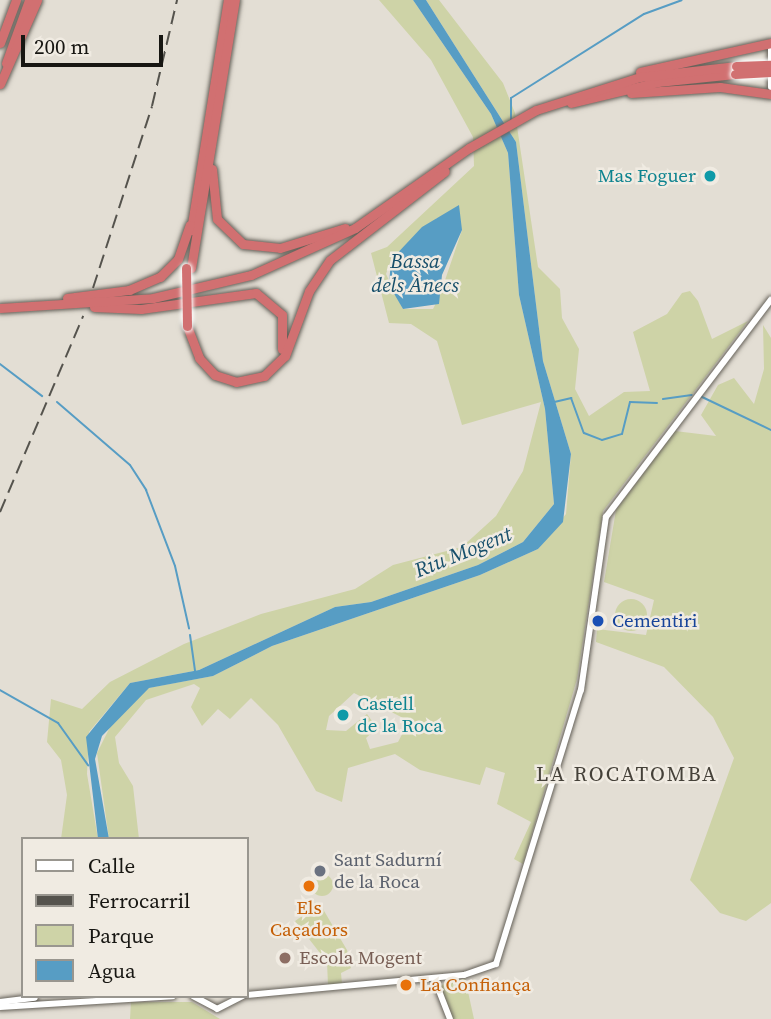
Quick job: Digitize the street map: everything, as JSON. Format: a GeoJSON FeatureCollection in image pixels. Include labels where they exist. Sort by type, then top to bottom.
{"type":"FeatureCollection","features":[{"type":"Feature","properties":{"kind":"highway"},"geometry":{"type":"LineString","coordinates":[[0,43],[16,0]]}},
{"type":"Feature","properties":{"kind":"highway"},"geometry":{"type":"LineString","coordinates":[[0,78],[29,0]]}},
{"type":"Feature","properties":{"kind":"highway"},"geometry":{"type":"LineString","coordinates":[[0,84],[37,0]]}},
{"type":"Feature","properties":{"kind":"highway"},"geometry":{"type":"LineString","coordinates":[[228,0],[193,217],[188,268],[190,325],[200,358],[215,375],[242,382],[264,376],[285,356],[320,271],[391,207]]}},
{"type":"Feature","properties":{"kind":"highway"},"geometry":{"type":"LineString","coordinates":[[188,268],[235,0]]}},
{"type":"Feature","properties":{"kind":"highway"},"geometry":{"type":"LineString","coordinates":[[0,311],[174,300],[251,280],[317,254],[391,207],[469,151],[538,113],[678,60],[771,45]]}},
{"type":"Feature","properties":{"kind":"highway"},"geometry":{"type":"LineString","coordinates":[[597,92],[771,65]]}},
{"type":"Feature","properties":{"kind":"highway"},"geometry":{"type":"LineString","coordinates":[[735,69],[771,72]]}},
{"type":"Feature","properties":{"kind":"highway"},"geometry":{"type":"LineString","coordinates":[[597,92],[699,88],[771,94]]}},
{"type":"Feature","properties":{"kind":"highway"},"geometry":{"type":"LineString","coordinates":[[211,146],[215,212],[229,235],[247,246],[312,240],[391,207]]}},
{"type":"Feature","properties":{"kind":"highway"},"geometry":{"type":"LineString","coordinates":[[22,303],[128,300],[209,287],[303,254],[391,207]]}},
{"type":"Feature","properties":{"kind":"highway"},"geometry":{"type":"LineString","coordinates":[[0,311],[22,303],[148,283],[177,260],[193,217]]}},
{"type":"Feature","properties":{"kind":"highway"},"geometry":{"type":"LineString","coordinates":[[94,307],[156,308],[252,292],[279,311],[284,346],[259,373],[229,375],[207,360],[190,325]]}},
{"type":"Feature","properties":{"kind":"street"},"geometry":{"type":"LineString","coordinates":[[771,45],[771,87]]}},
{"type":"Feature","properties":{"kind":"street"},"geometry":{"type":"LineString","coordinates":[[248,996],[478,973],[499,959],[581,690],[610,509],[771,300]]}},
{"type":"Feature","properties":{"kind":"street"},"geometry":{"type":"LineString","coordinates":[[434,978],[450,1019]]}},
{"type":"Feature","properties":{"kind":"street"},"geometry":{"type":"LineString","coordinates":[[0,1004],[29,999],[78,998]]}},
{"type":"Feature","properties":{"kind":"street"},"geometry":{"type":"LineString","coordinates":[[0,1004],[78,998]]}},
{"type":"Feature","properties":{"kind":"street"},"geometry":{"type":"LineString","coordinates":[[197,998],[220,1009],[230,999]]}},
{"type":"Feature","properties":{"kind":"street"},"geometry":{"type":"LineString","coordinates":[[206,998],[208,1004]]}},
{"type":"Feature","properties":{"kind":"street"},"geometry":{"type":"LineString","coordinates":[[0,1013],[22,1004]]}},
{"type":"Feature","properties":{"kind":"green space"},"geometry":{"type":"Polygon","coordinates":[[[379,0],[413,0],[491,114],[508,153],[519,295],[545,409],[554,504],[523,542],[478,565],[371,602],[335,607],[199,670],[130,683],[89,732],[87,774],[98,837],[61,837],[67,795],[61,760],[47,742],[51,699],[82,709],[110,682],[184,644],[261,614],[355,589],[393,565],[462,547],[496,516],[523,471],[541,402],[462,425],[437,341],[411,324],[389,323],[371,253],[387,247],[474,166],[473,137],[431,60],[379,0]],[[437,218],[391,260],[386,274],[403,309],[433,309],[462,230],[437,218]]]}},
{"type":"Feature","properties":{"kind":"green space"},"geometry":{"type":"Polygon","coordinates":[[[426,0],[439,0],[503,83],[515,113],[538,267],[560,289],[562,318],[579,349],[575,389],[589,416],[624,392],[650,391],[633,332],[667,314],[682,293],[690,291],[698,301],[712,339],[748,321],[603,511],[577,679],[523,864],[514,859],[531,822],[497,804],[505,773],[486,767],[480,785],[420,770],[395,754],[348,768],[342,802],[316,791],[278,725],[251,698],[230,719],[218,709],[202,726],[191,707],[200,688],[194,684],[146,700],[115,737],[119,763],[133,786],[139,837],[109,837],[97,753],[113,721],[148,688],[213,676],[272,646],[480,575],[538,549],[566,514],[571,454],[543,361],[516,142],[426,0]],[[354,693],[329,716],[326,730],[346,731],[367,714],[377,728],[366,738],[370,749],[398,742],[409,721],[354,693]]]}},
{"type":"Feature","properties":{"kind":"green space"},"geometry":{"type":"Polygon","coordinates":[[[763,325],[771,338],[771,903],[746,921],[720,913],[690,880],[734,758],[713,717],[664,667],[596,642],[597,629],[646,635],[654,600],[604,582],[616,510],[675,431],[716,436],[701,415],[718,385],[734,378],[754,404],[764,369],[763,325]]]}},
{"type":"Feature","properties":{"kind":"green space"},"geometry":{"type":"Polygon","coordinates":[[[631,599],[642,604],[647,615],[642,626],[631,631],[620,626],[615,615],[620,604],[631,599]]]}},
{"type":"Feature","properties":{"kind":"green space"},"geometry":{"type":"Polygon","coordinates":[[[322,874],[330,877],[333,885],[330,893],[322,896],[314,893],[311,885],[314,877],[322,874]]]}},
{"type":"Feature","properties":{"kind":"green space"},"geometry":{"type":"Polygon","coordinates":[[[320,904],[347,950],[351,968],[341,973],[342,984],[328,985],[327,962],[295,921],[320,904]]]}},
{"type":"Feature","properties":{"kind":"green space"},"geometry":{"type":"Polygon","coordinates":[[[465,978],[474,1019],[450,1019],[438,986],[465,978]]]}},
{"type":"Feature","properties":{"kind":"green space"},"geometry":{"type":"Polygon","coordinates":[[[131,1002],[192,1002],[220,1019],[130,1019],[131,1002]]]}},
{"type":"Feature","properties":{"kind":"water"},"geometry":{"type":"Polygon","coordinates":[[[413,0],[426,0],[516,142],[543,361],[571,454],[563,522],[538,549],[480,575],[272,646],[213,676],[149,688],[102,736],[95,759],[109,837],[98,837],[86,737],[130,683],[199,670],[335,607],[371,602],[478,565],[523,542],[554,504],[545,409],[519,295],[508,153],[491,114],[413,0]]]}},
{"type":"Feature","properties":{"kind":"water","name":"Bassa dels Ànecs"},"geometry":{"type":"Polygon","coordinates":[[[459,205],[462,230],[442,275],[439,304],[403,309],[389,285],[391,260],[422,227],[459,205]]]}},
{"type":"Feature","properties":{"kind":"waterway"},"geometry":{"type":"LineString","coordinates":[[511,120],[511,98],[644,14],[682,0]]}},
{"type":"Feature","properties":{"kind":"waterway"},"geometry":{"type":"LineString","coordinates":[[0,364],[42,396]]}},
{"type":"Feature","properties":{"kind":"waterway"},"geometry":{"type":"LineString","coordinates":[[663,399],[692,395]]}},
{"type":"Feature","properties":{"kind":"waterway"},"geometry":{"type":"LineString","coordinates":[[700,396],[771,430]]}},
{"type":"Feature","properties":{"kind":"waterway"},"geometry":{"type":"LineString","coordinates":[[550,403],[571,398],[584,433],[602,440],[622,434],[630,402],[657,403]]}},
{"type":"Feature","properties":{"kind":"waterway"},"geometry":{"type":"LineString","coordinates":[[57,402],[130,465],[146,490],[175,566],[189,628]]}},
{"type":"Feature","properties":{"kind":"waterway"},"geometry":{"type":"LineString","coordinates":[[190,635],[195,672]]}},
{"type":"Feature","properties":{"kind":"waterway"},"geometry":{"type":"LineString","coordinates":[[0,690],[58,723],[88,765]]}},
{"type":"Feature","properties":{"kind":"railway"},"geometry":{"type":"LineString","coordinates":[[93,288],[152,106],[177,0]]}},
{"type":"Feature","properties":{"kind":"railway"},"geometry":{"type":"LineString","coordinates":[[0,512],[83,316]]}},
{"type":"Feature","properties":{"kind":"place","name":"Mas Foguer"},"geometry":{"type":"Point","coordinates":[710,176]}},
{"type":"Feature","properties":{"kind":"place","name":"Cementiri"},"geometry":{"type":"Point","coordinates":[598,621]}},
{"type":"Feature","properties":{"kind":"place","name":"Castell de la Roca"},"geometry":{"type":"Point","coordinates":[343,715]}},
{"type":"Feature","properties":{"kind":"place","name":"Sant Sadurní de la Roca"},"geometry":{"type":"Point","coordinates":[320,871]}},
{"type":"Feature","properties":{"kind":"place","name":"Els Caçadors"},"geometry":{"type":"Point","coordinates":[309,886]}},
{"type":"Feature","properties":{"kind":"place","name":"Escola Mogent"},"geometry":{"type":"Point","coordinates":[285,958]}},
{"type":"Feature","properties":{"kind":"place","name":"La Confiança"},"geometry":{"type":"Point","coordinates":[406,985]}},
{"type":"Feature","properties":{"kind":"district","name":"LA ROCATOMBA"},"geometry":{"type":"Point","coordinates":[627,774]}},
{"type":"Feature","properties":{"kind":"water label","name":"Riu Mogent"},"geometry":{"type":"Point","coordinates":[463,552]}}]}
